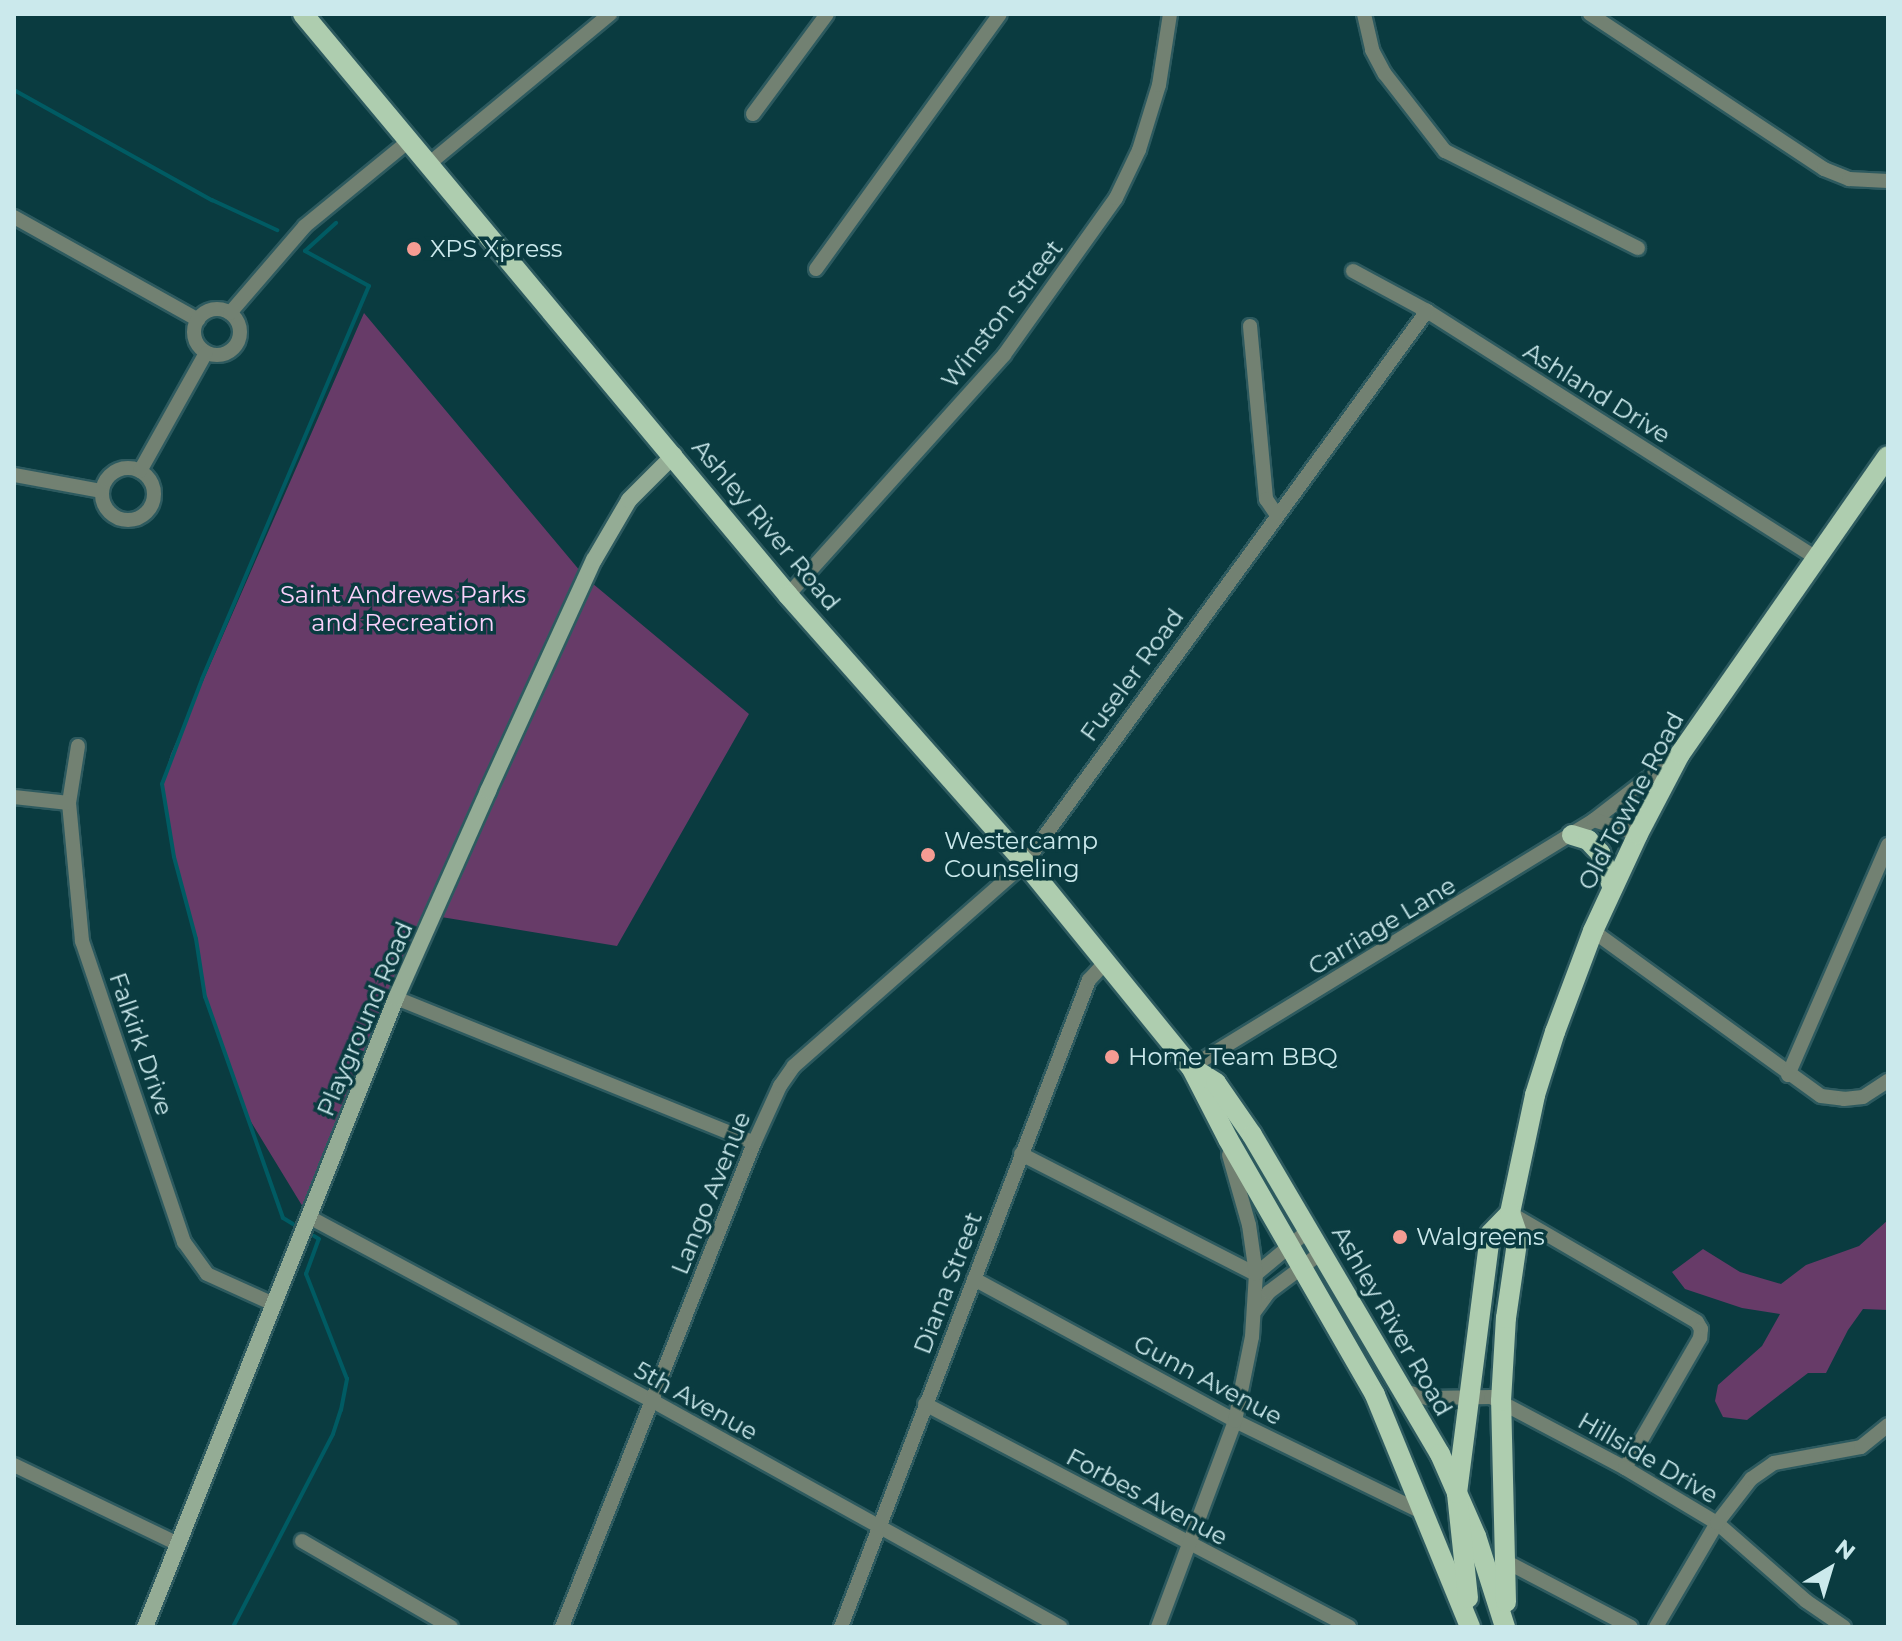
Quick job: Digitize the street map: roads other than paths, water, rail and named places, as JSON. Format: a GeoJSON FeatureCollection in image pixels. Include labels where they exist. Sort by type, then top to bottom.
{"type":"FeatureCollection","features":[{"type":"Feature","properties":{"kind":"main road","name":"Ashley River Road"},"geometry":{"type":"LineString","coordinates":[[303,14],[788,595],[1025,863],[1191,1067],[1228,1139],[1375,1395],[1471,1627]]}},
{"type":"Feature","properties":{"kind":"main road","name":"Playground Road"},"geometry":{"type":"LineString","coordinates":[[145,1627],[396,998],[594,560],[629,500],[674,455]]}},
{"type":"Feature","properties":{"kind":"main road","name":"Old Towne Road"},"geometry":{"type":"LineString","coordinates":[[1510,1213],[1535,1095],[1593,931],[1638,834],[1680,754],[1888,456]]}},
{"type":"Feature","properties":{"kind":"main road"},"geometry":{"type":"LineString","coordinates":[[1572,835],[1588,840],[1600,853],[1613,888]]}},
{"type":"Feature","properties":{"kind":"main road","name":"Ashley River Road"},"geometry":{"type":"LineString","coordinates":[[1191,1067],[1216,1083],[1252,1135],[1440,1454],[1476,1536],[1506,1627]]}},
{"type":"Feature","properties":{"kind":"main road"},"geometry":{"type":"LineString","coordinates":[[1471,1627],[1457,1493],[1490,1234],[1510,1213],[1518,1236],[1506,1318],[1501,1401],[1506,1627]]}},
{"type":"Feature","properties":{"kind":"street"},"geometry":{"type":"LineString","coordinates":[[430,163],[610,14]]}},
{"type":"Feature","properties":{"kind":"street"},"geometry":{"type":"LineString","coordinates":[[753,114],[827,14]]}},
{"type":"Feature","properties":{"kind":"street"},"geometry":{"type":"LineString","coordinates":[[816,269],[1000,14]]}},
{"type":"Feature","properties":{"kind":"street","name":"Winston Street"},"geometry":{"type":"LineString","coordinates":[[788,595],[1004,355],[1116,198],[1139,150],[1159,85],[1170,14]]}},
{"type":"Feature","properties":{"kind":"street"},"geometry":{"type":"LineString","coordinates":[[1364,14],[1372,50],[1385,74],[1445,151],[1638,248]]}},
{"type":"Feature","properties":{"kind":"street"},"geometry":{"type":"LineString","coordinates":[[1590,14],[1824,169],[1849,179],[1888,181]]}},
{"type":"Feature","properties":{"kind":"street"},"geometry":{"type":"LineString","coordinates":[[230,313],[305,226],[410,140]]}},
{"type":"Feature","properties":{"kind":"street"},"geometry":{"type":"LineString","coordinates":[[14,217],[198,320]]}},
{"type":"Feature","properties":{"kind":"street","name":"Ashland Drive"},"geometry":{"type":"LineString","coordinates":[[1353,271],[1427,311],[1815,557]]}},
{"type":"Feature","properties":{"kind":"street"},"geometry":{"type":"LineString","coordinates":[[209,311],[230,313],[240,325],[239,341],[222,355],[206,353],[196,342],[198,320],[209,311]]}},
{"type":"Feature","properties":{"kind":"street","name":"Fuseler Road"},"geometry":{"type":"LineString","coordinates":[[1025,863],[1276,514],[1427,311]]}},
{"type":"Feature","properties":{"kind":"street"},"geometry":{"type":"LineString","coordinates":[[1250,326],[1266,499],[1276,514]]}},
{"type":"Feature","properties":{"kind":"street"},"geometry":{"type":"LineString","coordinates":[[140,471],[206,353]]}},
{"type":"Feature","properties":{"kind":"street"},"geometry":{"type":"LineString","coordinates":[[115,471],[140,471],[147,476],[154,493],[153,502],[143,516],[134,520],[117,518],[105,507],[101,491],[115,471]]}},
{"type":"Feature","properties":{"kind":"street"},"geometry":{"type":"LineString","coordinates":[[14,475],[101,491]]}},
{"type":"Feature","properties":{"kind":"street","name":"Falkirk Drive"},"geometry":{"type":"LineString","coordinates":[[78,746],[69,803],[82,941],[184,1242],[207,1274],[273,1304]]}},
{"type":"Feature","properties":{"kind":"street","name":"Carriage Lane"},"geometry":{"type":"LineString","coordinates":[[1191,1067],[1572,835],[1680,754]]}},
{"type":"Feature","properties":{"kind":"street"},"geometry":{"type":"LineString","coordinates":[[14,797],[69,803]]}},
{"type":"Feature","properties":{"kind":"street"},"geometry":{"type":"LineString","coordinates":[[1594,820],[1638,834]]}},
{"type":"Feature","properties":{"kind":"street"},"geometry":{"type":"LineString","coordinates":[[1788,1075],[1888,845]]}},
{"type":"Feature","properties":{"kind":"street","name":"Lango Avenue"},"geometry":{"type":"LineString","coordinates":[[562,1627],[754,1143],[780,1086],[794,1066],[1025,863]]}},
{"type":"Feature","properties":{"kind":"street"},"geometry":{"type":"LineString","coordinates":[[1593,931],[1821,1096],[1844,1099],[1863,1097],[1888,1081]]}},
{"type":"Feature","properties":{"kind":"street","name":"Diana Street"},"geometry":{"type":"LineString","coordinates":[[841,1627],[1089,980],[1107,961]]}},
{"type":"Feature","properties":{"kind":"street"},"geometry":{"type":"LineString","coordinates":[[396,998],[754,1143]]}},
{"type":"Feature","properties":{"kind":"street"},"geometry":{"type":"LineString","coordinates":[[1158,1627],[1235,1421],[1255,1311],[1256,1274],[1249,1225],[1235,1170],[1191,1067]]}},
{"type":"Feature","properties":{"kind":"street"},"geometry":{"type":"LineString","coordinates":[[1021,1154],[1256,1274]]}},
{"type":"Feature","properties":{"kind":"street"},"geometry":{"type":"LineString","coordinates":[[1510,1213],[1697,1322],[1701,1329],[1700,1338],[1625,1468]]}},
{"type":"Feature","properties":{"kind":"street","name":"5th Avenue"},"geometry":{"type":"LineString","coordinates":[[309,1217],[651,1400],[1060,1627]]}},
{"type":"Feature","properties":{"kind":"street"},"geometry":{"type":"LineString","coordinates":[[1256,1274],[1309,1230]]}},
{"type":"Feature","properties":{"kind":"street"},"geometry":{"type":"LineString","coordinates":[[1255,1311],[1269,1292],[1322,1252]]}},
{"type":"Feature","properties":{"kind":"street","name":"Gunn Avenue"},"geometry":{"type":"LineString","coordinates":[[974,1279],[1235,1421],[1425,1513]]}},
{"type":"Feature","properties":{"kind":"street","name":"Hillside Drive"},"geometry":{"type":"LineString","coordinates":[[1401,1390],[1428,1398],[1470,1396],[1501,1401],[1625,1468],[1717,1523],[1806,1601],[1844,1627]]}},
{"type":"Feature","properties":{"kind":"street","name":"Forbes Avenue"},"geometry":{"type":"LineString","coordinates":[[925,1404],[1349,1627]]}},
{"type":"Feature","properties":{"kind":"street"},"geometry":{"type":"LineString","coordinates":[[1656,1627],[1717,1523],[1751,1479],[1774,1463],[1861,1447],[1888,1425]]}},
{"type":"Feature","properties":{"kind":"street"},"geometry":{"type":"LineString","coordinates":[[14,1465],[176,1543]]}},
{"type":"Feature","properties":{"kind":"street"},"geometry":{"type":"LineString","coordinates":[[302,1541],[451,1627]]}},
{"type":"Feature","properties":{"kind":"street"},"geometry":{"type":"LineString","coordinates":[[1503,1560],[1631,1627]]}},
{"type":"Feature","properties":{"kind":"waterway"},"geometry":{"type":"LineString","coordinates":[[14,90],[212,200],[277,230]]}},
{"type":"Feature","properties":{"kind":"waterway"},"geometry":{"type":"LineString","coordinates":[[293,1224],[283,1218],[205,997],[196,939],[174,857],[162,784],[202,679],[369,286],[305,251],[336,223]]}},
{"type":"Feature","properties":{"kind":"waterway"},"geometry":{"type":"LineString","coordinates":[[233,1627],[333,1434],[341,1410],[347,1379],[306,1274],[319,1239],[314,1236]]}},
{"type":"Feature","properties":{"kind":"place","name":"XPS Xpress"},"geometry":{"type":"Point","coordinates":[414,249]}},
{"type":"Feature","properties":{"kind":"place","name":"Westercamp Counseling"},"geometry":{"type":"Point","coordinates":[928,855]}},
{"type":"Feature","properties":{"kind":"place","name":"Home Team BBQ"},"geometry":{"type":"Point","coordinates":[1112,1057]}},
{"type":"Feature","properties":{"kind":"place","name":"Walgreens"},"geometry":{"type":"Point","coordinates":[1400,1237]}},
{"type":"Feature","properties":{"kind":"park label","name":"Saint Andrews Parks and Recreation"},"geometry":{"type":"Point","coordinates":[403,609]}}]}
